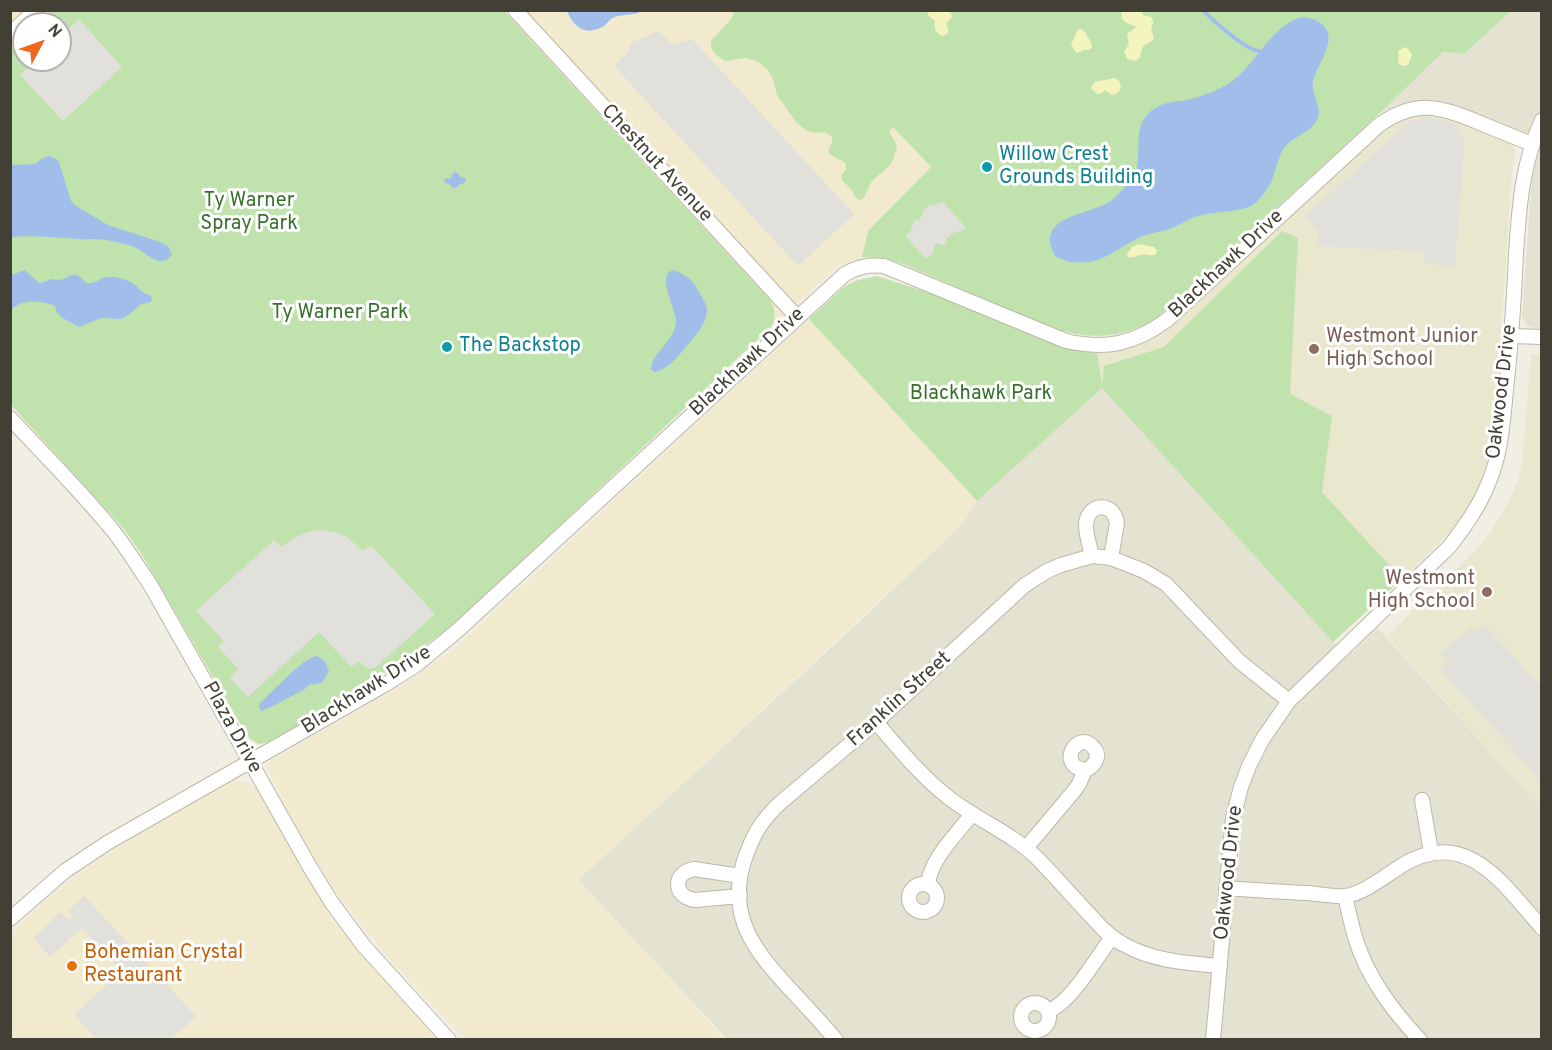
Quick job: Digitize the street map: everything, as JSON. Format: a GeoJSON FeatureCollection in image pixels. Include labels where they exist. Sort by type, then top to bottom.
{"type":"FeatureCollection","features":[{"type":"Feature","properties":{"kind":"street"},"geometry":{"type":"LineString","coordinates":[[10,34],[36,10]]}},
{"type":"Feature","properties":{"kind":"street","name":"Chestnut Avenue"},"geometry":{"type":"LineString","coordinates":[[514,10],[797,317]]}},
{"type":"Feature","properties":{"kind":"street","name":"Blackhawk Drive"},"geometry":{"type":"LineString","coordinates":[[10,919],[86,856],[416,665],[439,647],[845,274],[875,265],[896,270],[1066,341],[1100,346],[1120,343],[1156,329],[1167,320],[1378,125],[1391,116],[1405,110],[1423,107],[1441,108],[1532,144]]}},
{"type":"Feature","properties":{"kind":"street","name":"Oakwood Drive"},"geometry":{"type":"LineString","coordinates":[[1213,1040],[1233,818],[1249,766],[1262,740],[1289,701],[1450,546],[1471,517],[1489,483],[1497,459],[1503,421],[1512,336],[1518,215],[1526,164],[1542,120]]}},
{"type":"Feature","properties":{"kind":"street"},"geometry":{"type":"LineString","coordinates":[[1512,336],[1542,337]]}},
{"type":"Feature","properties":{"kind":"street","name":"Plaza Drive"},"geometry":{"type":"LineString","coordinates":[[10,418],[114,532],[133,558],[332,903],[363,945],[449,1040]]}},
{"type":"Feature","properties":{"kind":"street"},"geometry":{"type":"LineString","coordinates":[[1111,558],[1116,517],[1107,508],[1100,507],[1094,509],[1089,515],[1086,524],[1092,556],[1111,558],[1144,571],[1166,585],[1239,661],[1289,701]]}},
{"type":"Feature","properties":{"kind":"street","name":"Franklin Street"},"geometry":{"type":"LineString","coordinates":[[836,1040],[771,969],[754,945],[743,923],[740,910],[740,876],[751,840],[768,814],[876,722],[1025,585],[1060,565],[1092,556]]}},
{"type":"Feature","properties":{"kind":"street"},"geometry":{"type":"LineString","coordinates":[[876,722],[908,759],[950,799],[1026,848],[1112,937],[1138,952],[1158,958],[1220,966]]}},
{"type":"Feature","properties":{"kind":"street"},"geometry":{"type":"LineString","coordinates":[[1026,848],[1074,791],[1084,770]]}},
{"type":"Feature","properties":{"kind":"street"},"geometry":{"type":"LineString","coordinates":[[1422,800],[1431,852]]}},
{"type":"Feature","properties":{"kind":"street"},"geometry":{"type":"LineString","coordinates":[[928,885],[928,877],[938,857],[972,814]]}},
{"type":"Feature","properties":{"kind":"street"},"geometry":{"type":"LineString","coordinates":[[1226,888],[1345,896],[1370,886],[1416,857],[1431,852],[1456,854],[1479,862],[1498,879],[1542,928]]}},
{"type":"Feature","properties":{"kind":"street"},"geometry":{"type":"LineString","coordinates":[[740,876],[694,869],[682,874],[678,884],[679,890],[689,899],[740,896]]}},
{"type":"Feature","properties":{"kind":"street"},"geometry":{"type":"LineString","coordinates":[[1345,896],[1355,938],[1369,971],[1395,1012],[1420,1040]]}},
{"type":"Feature","properties":{"kind":"street"},"geometry":{"type":"LineString","coordinates":[[1048,1011],[1054,1009],[1069,996],[1112,937]]}},
{"type":"Feature","properties":{"kind":"shaded area"},"geometry":{"type":"Polygon","coordinates":[[[11,11],[51,11],[12,12],[11,48],[11,11]]]}},
{"type":"Feature","properties":{"kind":"shaded area"},"geometry":{"type":"Polygon","coordinates":[[[504,11],[787,11],[931,168],[868,231],[862,257],[839,266],[771,327],[774,323],[775,310],[771,301],[504,11]]]}},
{"type":"Feature","properties":{"kind":"shaded area"},"geometry":{"type":"Polygon","coordinates":[[[1511,11],[1541,11],[1541,141],[1443,101],[1407,102],[1381,112],[1443,52],[1464,54],[1511,11]]]}},
{"type":"Feature","properties":{"kind":"shaded area"},"geometry":{"type":"Polygon","coordinates":[[[79,19],[122,67],[63,121],[20,75],[23,72],[72,72],[72,26],[79,19]]]}},
{"type":"Feature","properties":{"kind":"shaded area"},"geometry":{"type":"Polygon","coordinates":[[[659,31],[672,45],[692,39],[854,214],[798,266],[614,66],[627,54],[632,42],[659,31]]]}},
{"type":"Feature","properties":{"kind":"shaded area","name":"Westmont Junior High School"},"geometry":{"type":"Polygon","coordinates":[[[1433,115],[1454,120],[1512,144],[1516,153],[1512,171],[1491,460],[1472,502],[1455,527],[1402,579],[1322,492],[1102,387],[1097,353],[1136,346],[1156,337],[1175,324],[1385,127],[1398,119],[1433,115]]]}},
{"type":"Feature","properties":{"kind":"shaded area"},"geometry":{"type":"Polygon","coordinates":[[[1426,118],[1456,125],[1460,135],[1465,136],[1455,266],[1425,264],[1424,253],[1419,251],[1317,246],[1318,230],[1305,216],[1410,121],[1426,118]]]}},
{"type":"Feature","properties":{"kind":"shaded area"},"geometry":{"type":"Polygon","coordinates":[[[1541,141],[1541,329],[1529,327],[1522,317],[1532,175],[1541,141]]]}},
{"type":"Feature","properties":{"kind":"shaded area"},"geometry":{"type":"Polygon","coordinates":[[[943,202],[967,229],[953,233],[947,238],[945,246],[936,243],[932,254],[926,259],[905,236],[911,231],[914,220],[919,221],[923,211],[929,205],[943,202]]]}},
{"type":"Feature","properties":{"kind":"shaded area"},"geometry":{"type":"Polygon","coordinates":[[[809,319],[977,501],[963,523],[578,880],[725,1039],[464,1039],[393,963],[342,901],[303,840],[265,764],[403,685],[453,650],[809,319]]]}},
{"type":"Feature","properties":{"kind":"shaded area","name":"Westmont High School"},"geometry":{"type":"Polygon","coordinates":[[[1531,354],[1541,354],[1541,808],[1387,636],[1479,547],[1507,505],[1517,483],[1522,462],[1531,354]]]}},
{"type":"Feature","properties":{"kind":"shaded area"},"geometry":{"type":"Polygon","coordinates":[[[1102,387],[1347,657],[1378,628],[1541,808],[1541,1039],[727,1039],[578,880],[847,633],[963,523],[977,501],[1102,387]]]}},
{"type":"Feature","properties":{"kind":"shaded area"},"geometry":{"type":"Polygon","coordinates":[[[321,530],[347,537],[363,551],[371,545],[435,614],[371,669],[359,661],[351,667],[319,632],[248,697],[230,678],[238,669],[218,647],[224,641],[196,611],[274,540],[281,547],[299,535],[321,530]]]}},
{"type":"Feature","properties":{"kind":"shaded area"},"geometry":{"type":"Polygon","coordinates":[[[1485,625],[1541,687],[1541,780],[1440,669],[1448,662],[1441,654],[1471,627],[1477,633],[1485,625]]]}},
{"type":"Feature","properties":{"kind":"shaded area"},"geometry":{"type":"Polygon","coordinates":[[[232,781],[249,783],[259,792],[334,922],[440,1039],[11,1040],[11,933],[79,873],[134,837],[232,781]]]}},
{"type":"Feature","properties":{"kind":"shaded area"},"geometry":{"type":"Polygon","coordinates":[[[84,896],[196,1016],[171,1039],[97,1039],[74,1015],[121,971],[82,928],[50,957],[33,938],[61,912],[69,920],[73,917],[68,911],[84,896]]]}},
{"type":"Feature","properties":{"kind":"green space"},"geometry":{"type":"Polygon","coordinates":[[[735,10],[1511,11],[1464,54],[1443,52],[1381,112],[1152,322],[1126,332],[1089,336],[1050,327],[903,264],[885,258],[862,257],[868,231],[931,167],[893,127],[889,132],[897,149],[891,164],[872,181],[864,197],[861,200],[857,199],[842,180],[841,176],[846,169],[846,164],[828,152],[832,137],[823,132],[807,131],[796,122],[777,95],[772,76],[766,68],[757,61],[745,58],[725,61],[713,50],[711,41],[731,19],[735,10]]]}},
{"type":"Feature","properties":{"kind":"green space","name":"Ty Warner Park"},"geometry":{"type":"Polygon","coordinates":[[[504,11],[771,301],[775,314],[773,324],[458,621],[404,661],[337,703],[270,742],[258,744],[248,737],[142,555],[124,529],[11,405],[11,49],[12,72],[72,72],[72,12],[50,12],[504,11]]]}},
{"type":"Feature","properties":{"kind":"green space","name":"Blackhawk Park"},"geometry":{"type":"Polygon","coordinates":[[[1282,231],[1298,238],[1290,394],[1332,416],[1322,492],[1402,579],[1333,642],[1102,388],[977,501],[809,319],[844,287],[855,281],[877,276],[936,295],[1067,349],[1097,353],[1102,385],[1104,366],[1164,347],[1282,231]]]}},
{"type":"Feature","properties":{"kind":"sand"},"geometry":{"type":"Polygon","coordinates":[[[927,11],[947,11],[952,17],[946,24],[948,33],[943,36],[937,32],[935,21],[927,11]]]}},
{"type":"Feature","properties":{"kind":"sand"},"geometry":{"type":"Polygon","coordinates":[[[1122,11],[1142,11],[1143,15],[1153,20],[1151,30],[1153,39],[1143,46],[1140,57],[1136,61],[1127,59],[1124,52],[1129,44],[1127,34],[1136,27],[1123,20],[1122,11]]]}},
{"type":"Feature","properties":{"kind":"sand"},"geometry":{"type":"Polygon","coordinates":[[[1081,29],[1086,33],[1092,47],[1077,53],[1071,45],[1077,31],[1081,29]]]}},
{"type":"Feature","properties":{"kind":"sand"},"geometry":{"type":"Polygon","coordinates":[[[1405,47],[1412,55],[1408,65],[1403,66],[1398,63],[1398,51],[1405,47]]]}},
{"type":"Feature","properties":{"kind":"sand"},"geometry":{"type":"Polygon","coordinates":[[[1115,78],[1121,87],[1120,91],[1114,95],[1105,90],[1097,94],[1091,88],[1094,82],[1115,78]]]}},
{"type":"Feature","properties":{"kind":"sand"},"geometry":{"type":"Polygon","coordinates":[[[1138,244],[1154,247],[1157,250],[1156,254],[1128,257],[1127,254],[1132,247],[1138,244]]]}},
{"type":"Feature","properties":{"kind":"water"},"geometry":{"type":"Polygon","coordinates":[[[567,10],[642,11],[615,17],[604,26],[591,31],[577,26],[567,10]]]}},
{"type":"Feature","properties":{"kind":"water"},"geometry":{"type":"Polygon","coordinates":[[[1307,17],[1322,24],[1329,37],[1313,82],[1319,109],[1318,118],[1311,128],[1285,147],[1270,184],[1258,200],[1244,209],[1205,214],[1173,228],[1143,236],[1094,261],[1074,262],[1055,256],[1050,243],[1051,233],[1057,225],[1110,201],[1132,178],[1137,167],[1140,130],[1145,117],[1151,111],[1166,103],[1205,95],[1228,84],[1247,67],[1271,38],[1290,22],[1307,17]]]}},
{"type":"Feature","properties":{"kind":"water"},"geometry":{"type":"Polygon","coordinates":[[[49,156],[59,162],[71,201],[76,206],[108,225],[168,246],[172,254],[168,259],[158,261],[132,246],[114,241],[37,236],[11,237],[11,165],[35,164],[49,156]]]}},
{"type":"Feature","properties":{"kind":"water"},"geometry":{"type":"Polygon","coordinates":[[[455,172],[466,181],[453,188],[445,183],[444,179],[451,178],[455,172]]]}},
{"type":"Feature","properties":{"kind":"water"},"geometry":{"type":"Polygon","coordinates":[[[25,270],[39,283],[52,279],[63,279],[75,274],[86,283],[93,283],[108,277],[119,278],[132,283],[151,296],[152,301],[141,304],[121,319],[101,318],[79,327],[61,317],[55,306],[49,304],[26,302],[11,310],[11,275],[25,270]]]}},
{"type":"Feature","properties":{"kind":"water"},"geometry":{"type":"Polygon","coordinates":[[[674,270],[687,277],[696,286],[706,305],[707,314],[699,330],[678,356],[667,366],[655,372],[651,370],[652,364],[675,328],[675,315],[666,284],[666,278],[674,270]]]}},
{"type":"Feature","properties":{"kind":"water"},"geometry":{"type":"Polygon","coordinates":[[[316,656],[321,658],[329,671],[321,683],[309,685],[262,711],[259,708],[260,703],[295,669],[316,656]]]}},
{"type":"Feature","properties":{"kind":"waterway"},"geometry":{"type":"LineString","coordinates":[[1203,10],[1238,40],[1259,51]]}},
{"type":"Feature","properties":{"kind":"place","name":"Willow Crest Grounds Building"},"geometry":{"type":"Point","coordinates":[987,167]}},
{"type":"Feature","properties":{"kind":"place","name":"The Backstop"},"geometry":{"type":"Point","coordinates":[447,347]}},
{"type":"Feature","properties":{"kind":"place","name":"Westmont Junior High School"},"geometry":{"type":"Point","coordinates":[1314,349]}},
{"type":"Feature","properties":{"kind":"place","name":"Westmont High School"},"geometry":{"type":"Point","coordinates":[1487,592]}},
{"type":"Feature","properties":{"kind":"place","name":"Bohemian Crystal Restaurant"},"geometry":{"type":"Point","coordinates":[72,966]}},
{"type":"Feature","properties":{"kind":"park label","name":"Ty Warner Spray Park"},"geometry":{"type":"Point","coordinates":[249,214]}}]}
